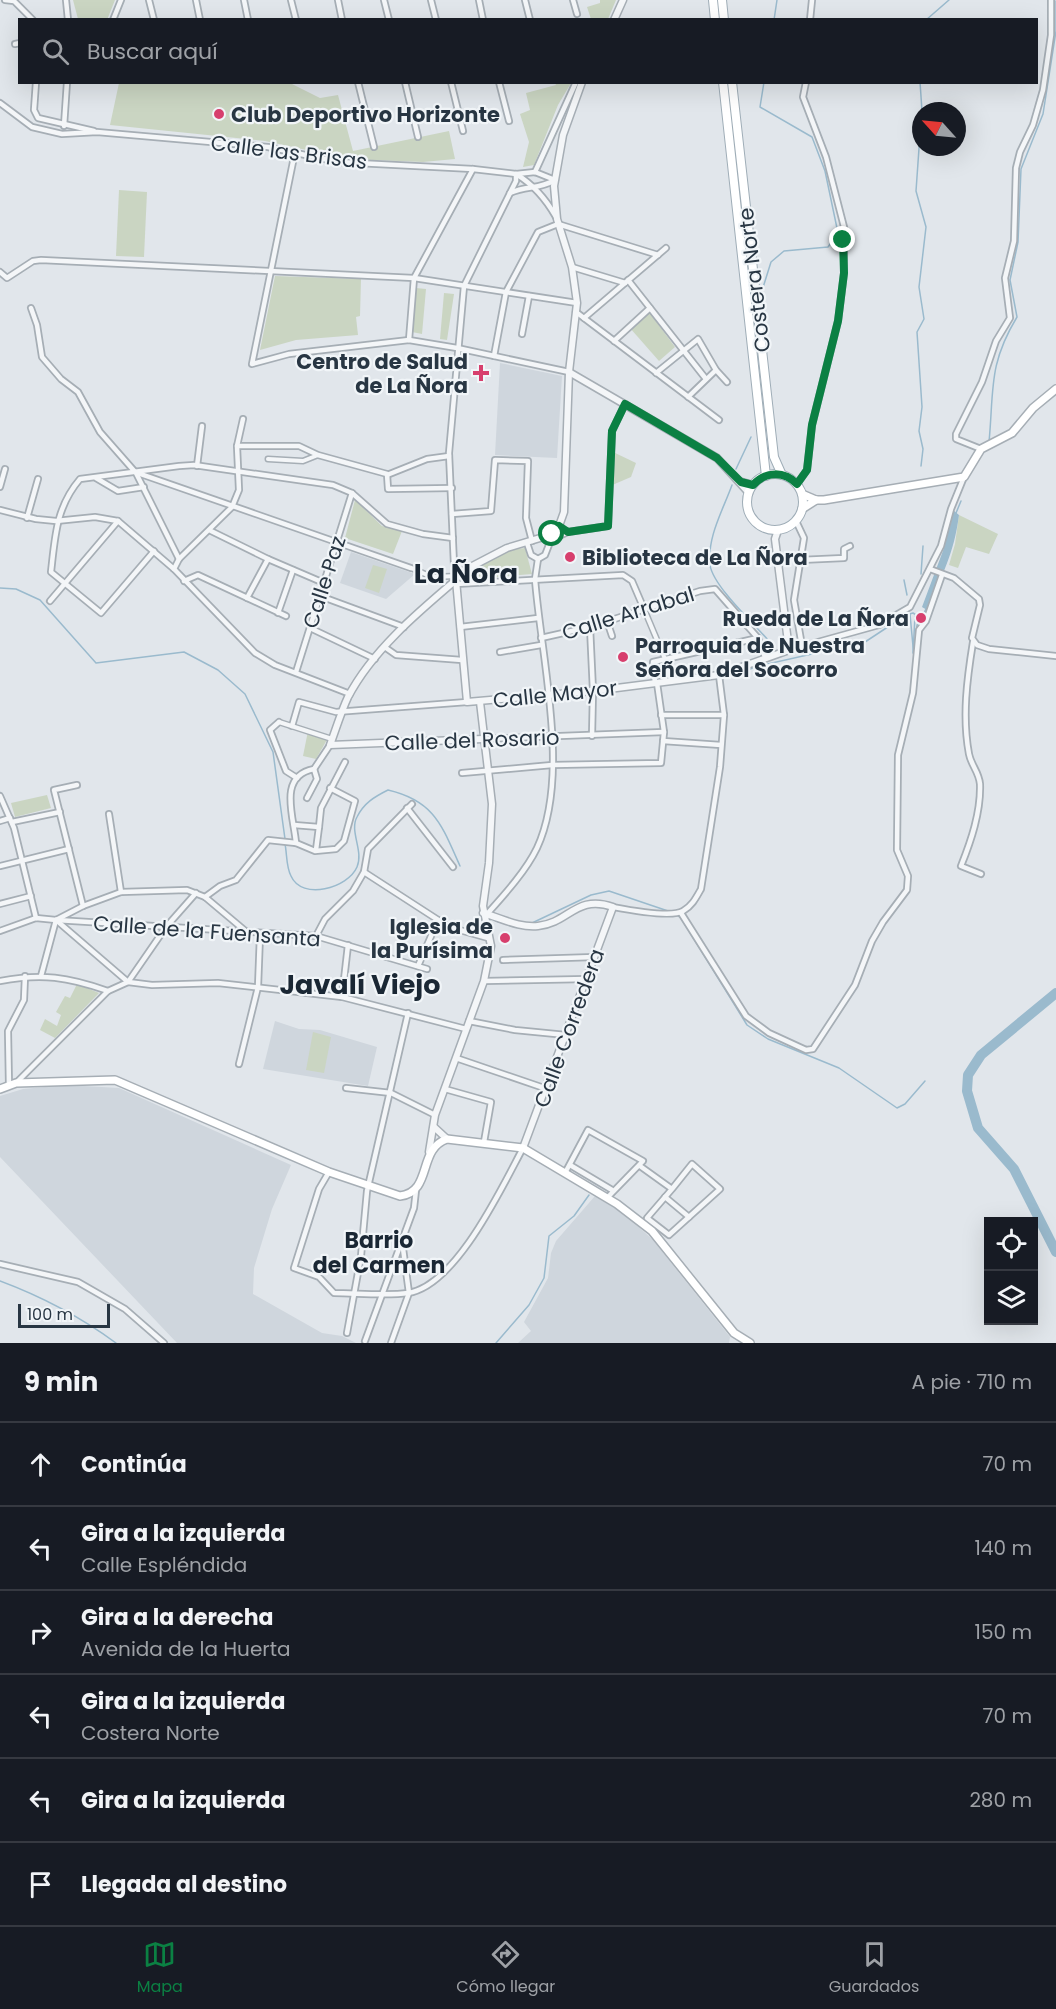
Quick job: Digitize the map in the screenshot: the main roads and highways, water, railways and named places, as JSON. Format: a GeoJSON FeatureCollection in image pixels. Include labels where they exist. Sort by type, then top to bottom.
{"type":"FeatureCollection","features":[{"type":"Feature","properties":{"kind":"main road"},"geometry":{"type":"LineString","coordinates":[[713,0],[715,18]]}},
{"type":"Feature","properties":{"kind":"main road"},"geometry":{"type":"LineString","coordinates":[[722,0],[724,18]]}},
{"type":"Feature","properties":{"kind":"main road","name":"Costera Norte"},"geometry":{"type":"LineString","coordinates":[[723,84],[765,476]]}},
{"type":"Feature","properties":{"kind":"main road","name":"Costera Norte"},"geometry":{"type":"LineString","coordinates":[[732,84],[774,457],[782,475]]}},
{"type":"Feature","properties":{"kind":"main road"},"geometry":{"type":"LineString","coordinates":[[802,509],[816,500],[964,477],[982,448],[1012,433],[1033,408],[1056,389]]}},
{"type":"Feature","properties":{"kind":"main road"},"geometry":{"type":"LineString","coordinates":[[782,475],[797,484],[802,494],[802,509],[796,520],[778,530],[762,526],[754,519],[748,504],[751,489],[765,476],[782,475]]}},
{"type":"Feature","properties":{"kind":"main road"},"geometry":{"type":"LineString","coordinates":[[802,494],[816,500]]}},
{"type":"Feature","properties":{"kind":"main road"},"geometry":{"type":"LineString","coordinates":[[0,1089],[13,1085],[114,1080],[329,1172],[400,1196],[410,1195],[416,1190],[429,1152],[436,1144],[447,1139],[523,1148],[607,1198],[652,1231],[734,1333],[750,1343]]}},
{"type":"Feature","properties":{"kind":"water"},"geometry":{"type":"Polygon","coordinates":[[[953,510],[959,515],[954,541],[947,564],[927,610],[922,607],[944,548],[953,510]]]}},
{"type":"Feature","properties":{"kind":"waterway"},"geometry":{"type":"LineString","coordinates":[[774,18],[777,0]]}},
{"type":"Feature","properties":{"kind":"waterway"},"geometry":{"type":"LineString","coordinates":[[928,18],[949,0]]}},
{"type":"Feature","properties":{"kind":"waterway"},"geometry":{"type":"LineString","coordinates":[[989,442],[992,392],[997,364],[1001,349],[1017,317],[1010,280],[1018,242],[1021,169],[1043,114],[1056,31],[1056,1]]}},
{"type":"Feature","properties":{"kind":"waterway"},"geometry":{"type":"LineString","coordinates":[[761,294],[771,262],[784,251],[828,247],[838,233],[825,171],[812,137],[760,107],[764,84]]}},
{"type":"Feature","properties":{"kind":"waterway"},"geometry":{"type":"LineString","coordinates":[[920,84],[921,102]]}},
{"type":"Feature","properties":{"kind":"waterway"},"geometry":{"type":"LineString","coordinates":[[918,156],[916,191],[926,227],[919,287],[924,319],[917,332],[922,407],[919,431],[923,449],[921,466]]}},
{"type":"Feature","properties":{"kind":"waterway"},"geometry":{"type":"LineString","coordinates":[[736,469],[751,437]]}},
{"type":"Feature","properties":{"kind":"waterway"},"geometry":{"type":"LineString","coordinates":[[732,485],[713,534],[710,565],[726,594],[769,641]]}},
{"type":"Feature","properties":{"kind":"waterway"},"geometry":{"type":"LineString","coordinates":[[956,513],[961,501]]}},
{"type":"Feature","properties":{"kind":"waterway"},"geometry":{"type":"LineString","coordinates":[[921,574],[923,546]]}},
{"type":"Feature","properties":{"kind":"waterway"},"geometry":{"type":"LineString","coordinates":[[904,580],[907,595]]}},
{"type":"Feature","properties":{"kind":"waterway"},"geometry":{"type":"LineString","coordinates":[[0,588],[16,589],[40,600],[96,663],[184,652],[218,670],[245,694],[273,752],[285,839]]}},
{"type":"Feature","properties":{"kind":"waterway"},"geometry":{"type":"LineString","coordinates":[[916,635],[917,625],[926,609]]}},
{"type":"Feature","properties":{"kind":"waterway"},"geometry":{"type":"LineString","coordinates":[[741,674],[754,667],[865,642],[906,615],[913,613],[921,618]]}},
{"type":"Feature","properties":{"kind":"waterway"},"geometry":{"type":"LineString","coordinates":[[910,614],[914,657]]}},
{"type":"Feature","properties":{"kind":"waterway"},"geometry":{"type":"LineString","coordinates":[[913,653],[915,616]]}},
{"type":"Feature","properties":{"kind":"waterway"},"geometry":{"type":"LineString","coordinates":[[285,844],[289,872],[297,884],[314,890],[335,886],[352,874],[359,861],[355,828],[357,817],[370,801],[388,790],[404,795],[427,808],[442,827],[460,866]]}},
{"type":"Feature","properties":{"kind":"waterway"},"geometry":{"type":"LineString","coordinates":[[532,923],[591,895],[609,891],[671,912]]}},
{"type":"Feature","properties":{"kind":"waterway"},"geometry":{"type":"LineString","coordinates":[[675,914],[681,918],[747,1025],[768,1039],[839,1068],[897,1108],[905,1104],[925,1081]]}},
{"type":"Feature","properties":{"kind":"waterway"},"geometry":{"type":"LineString","coordinates":[[496,921],[521,928]]}},
{"type":"Feature","properties":{"kind":"waterway"},"geometry":{"type":"LineString","coordinates":[[1056,993],[981,1055],[968,1075],[967,1091],[978,1128],[1014,1169],[1056,1252]]}},
{"type":"Feature","properties":{"kind":"waterway"},"geometry":{"type":"LineString","coordinates":[[496,1343],[529,1305],[544,1278],[549,1236],[574,1216],[589,1195]]}},
{"type":"Feature","properties":{"kind":"waterway"},"geometry":{"type":"LineString","coordinates":[[0,1281],[60,1308],[116,1343]]}},
{"type":"Feature","properties":{"kind":"place","name":"Club Deportivo Horizonte"},"geometry":{"type":"Point","coordinates":[219,114]}},
{"type":"Feature","properties":{"kind":"place","name":"Centro de Salud de La Ñora"},"geometry":{"type":"Point","coordinates":[481,373]}},
{"type":"Feature","properties":{"kind":"place","name":"Biblioteca de La Ñora"},"geometry":{"type":"Point","coordinates":[570,557]}},
{"type":"Feature","properties":{"kind":"place","name":"Rueda de La Ñora"},"geometry":{"type":"Point","coordinates":[921,618]}},
{"type":"Feature","properties":{"kind":"place","name":"Parroquia de Nuestra Señora del Socorro"},"geometry":{"type":"Point","coordinates":[623,657]}},
{"type":"Feature","properties":{"kind":"place","name":"Iglesia de la Purísima"},"geometry":{"type":"Point","coordinates":[505,938]}},
{"type":"Feature","properties":{"kind":"district","name":"La Ñora"},"geometry":{"type":"Point","coordinates":[466,573]}},
{"type":"Feature","properties":{"kind":"district","name":"Javalí Viejo"},"geometry":{"type":"Point","coordinates":[360,984]}},
{"type":"Feature","properties":{"kind":"district","name":"Barrio del Carmen"},"geometry":{"type":"Point","coordinates":[379,1252]}}]}
